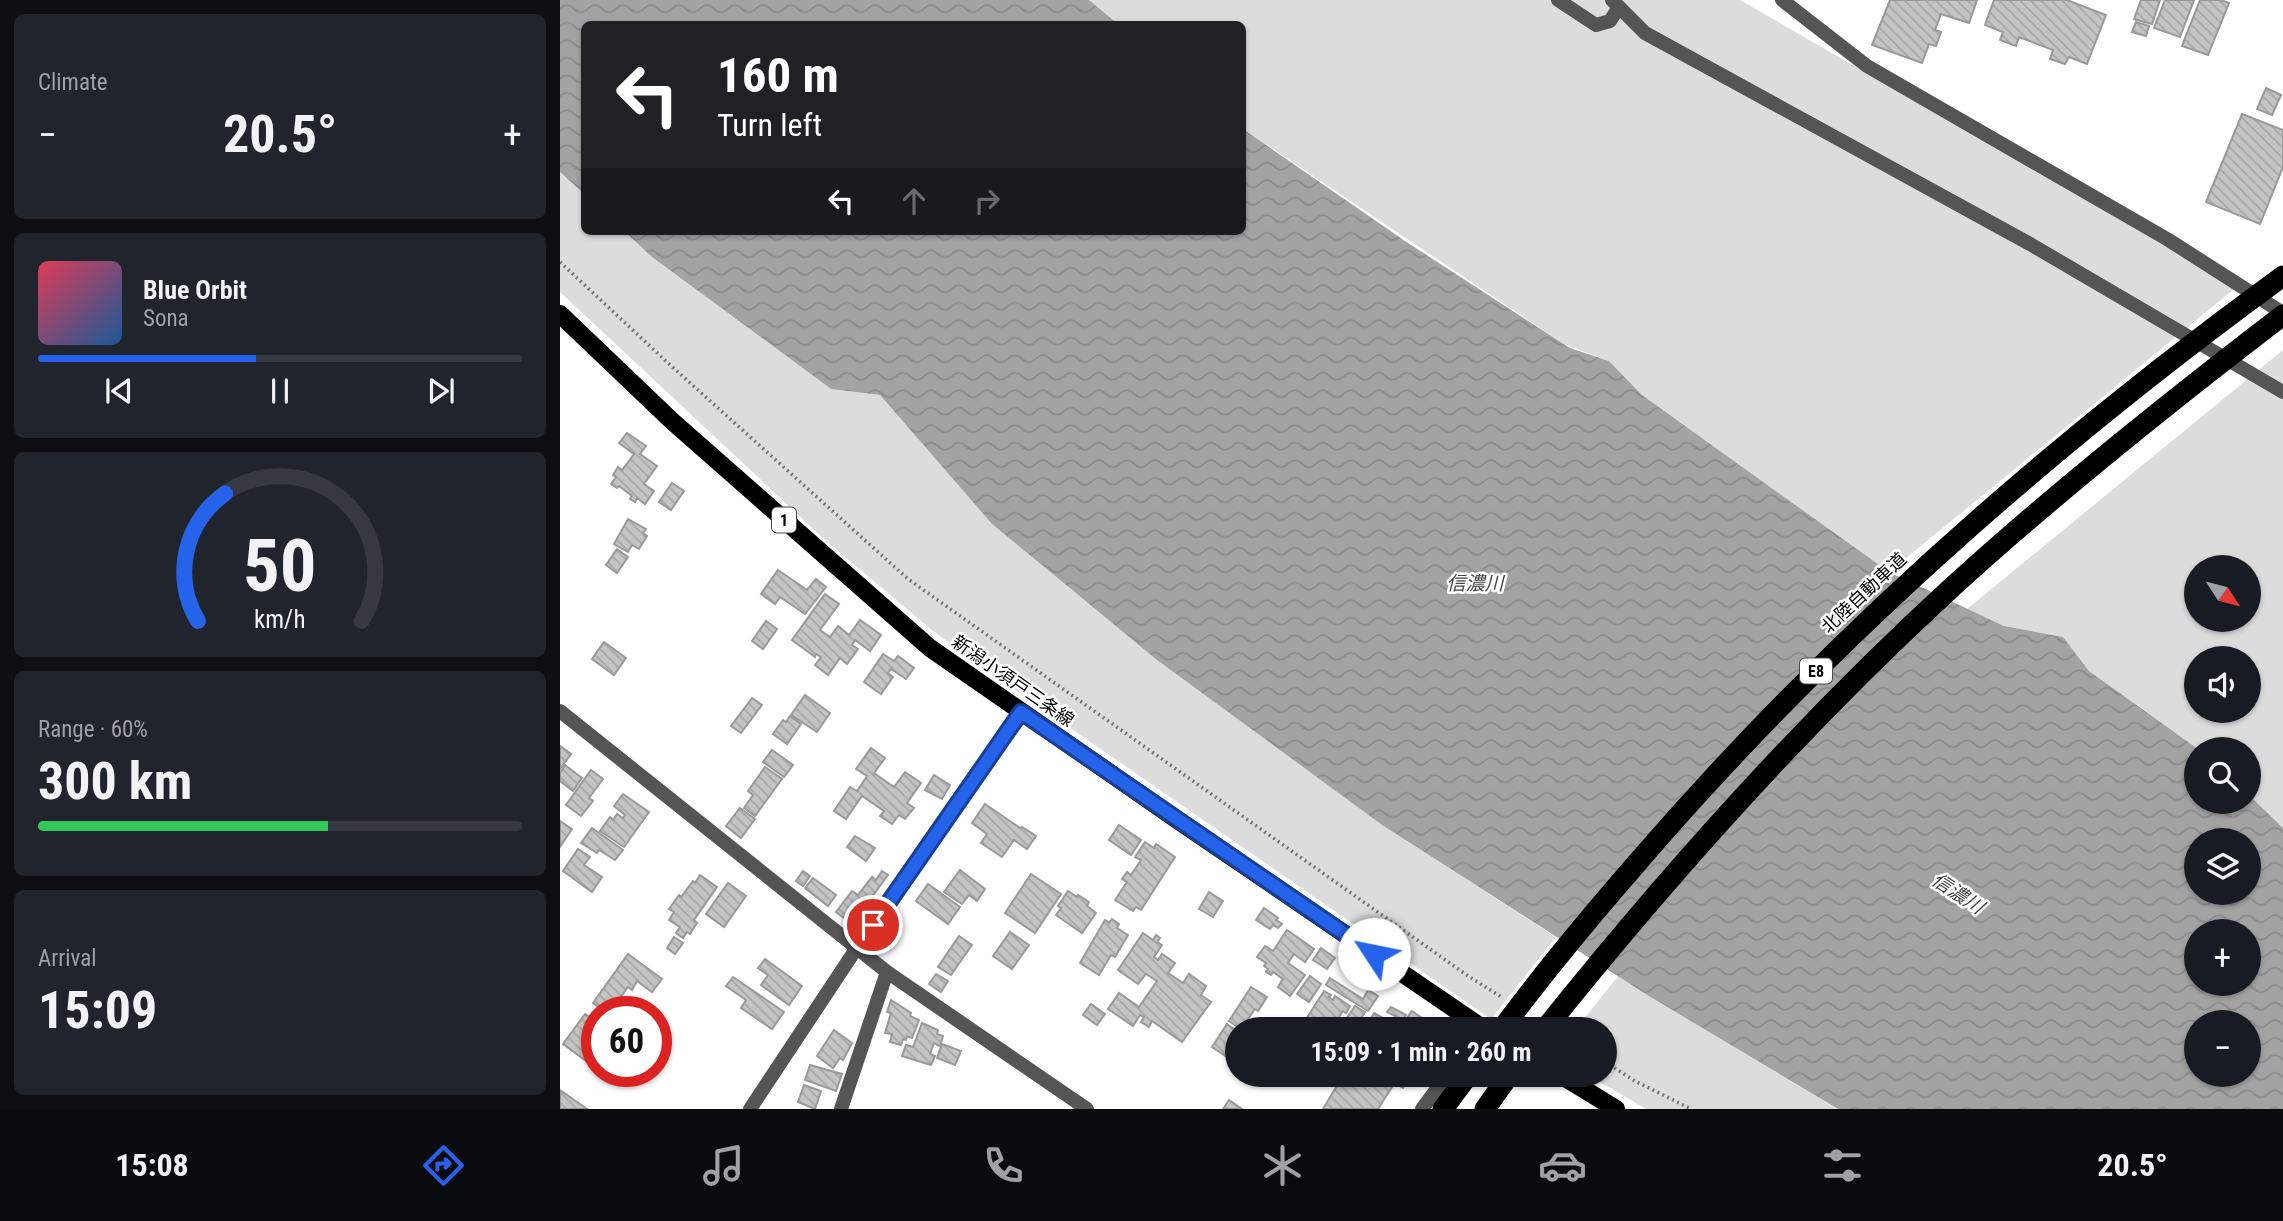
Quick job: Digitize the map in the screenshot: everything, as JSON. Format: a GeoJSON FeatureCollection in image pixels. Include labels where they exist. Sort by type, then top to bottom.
{"type":"FeatureCollection","features":[{"type":"Feature","properties":{"kind":"highway","name":"北陸自動車道"},"geometry":{"type":"LineString","coordinates":[[1511,1017],[1586,922],[1662,834],[1755,732],[1842,645],[1919,572],[2071,442],[2164,366],[2283,276]]}},
{"type":"Feature","properties":{"kind":"highway","name":"E8"},"geometry":{"type":"LineString","coordinates":[[1555,1017],[1616,940],[1699,845],[1786,752],[1947,592],[2100,458],[2283,314]]}},
{"type":"Feature","properties":{"kind":"highway"},"geometry":{"type":"LineString","coordinates":[[1430,1108],[1454,1087]]}},
{"type":"Feature","properties":{"kind":"highway"},"geometry":{"type":"LineString","coordinates":[[1485,1109],[1501,1087]]}},
{"type":"Feature","properties":{"kind":"main road","name":"新潟小須戸三条線"},"geometry":{"type":"LineString","coordinates":[[560,314],[672,421],[930,648],[1466,1017]]}},
{"type":"Feature","properties":{"kind":"main road"},"geometry":{"type":"LineString","coordinates":[[1580,1087],[1616,1109]]}},
{"type":"Feature","properties":{"kind":"street"},"geometry":{"type":"LineString","coordinates":[[1558,0],[1596,25],[1610,21],[1615,3],[1645,33],[2030,244],[2283,392]]}},
{"type":"Feature","properties":{"kind":"street"},"geometry":{"type":"LineString","coordinates":[[1782,0],[1867,66],[2167,239],[2283,314]]}},
{"type":"Feature","properties":{"kind":"street"},"geometry":{"type":"LineString","coordinates":[[560,711],[858,946],[887,972],[1087,1109]]}},
{"type":"Feature","properties":{"kind":"street"},"geometry":{"type":"LineString","coordinates":[[750,1109],[858,946],[1021,712]]}},
{"type":"Feature","properties":{"kind":"street"},"geometry":{"type":"LineString","coordinates":[[841,1109],[887,972]]}},
{"type":"Feature","properties":{"kind":"street"},"geometry":{"type":"LineString","coordinates":[[1430,1108],[1441,1087]]}},
{"type":"Feature","properties":{"kind":"path"},"geometry":{"type":"LineString","coordinates":[[560,262],[908,579],[1468,976],[1510,1002]]}},
{"type":"Feature","properties":{"kind":"path"},"geometry":{"type":"LineString","coordinates":[[1617,1070],[1691,1109]]}},
{"type":"Feature","properties":{"kind":"shaded area"},"geometry":{"type":"Polygon","coordinates":[[[1089,0],[1740,0],[2239,285],[1889,572],[1642,395],[1609,361],[1564,344],[1246,131],[1246,21],[1114,21],[1089,0]]]}},
{"type":"Feature","properties":{"kind":"shaded area"},"geometry":{"type":"Polygon","coordinates":[[[560,172],[581,191],[581,235],[628,235],[652,257],[831,389],[880,395],[992,524],[1157,660],[1382,825],[1556,937],[1493,1017],[1488,1017],[933,631],[824,539],[560,292],[560,172]]]}},
{"type":"Feature","properties":{"kind":"shaded area"},"geometry":{"type":"Polygon","coordinates":[[[2283,350],[2283,828],[2261,807],[2261,737],[2184,739],[2089,671],[2063,637],[2004,626],[1967,609],[2283,350]]]}},
{"type":"Feature","properties":{"kind":"shaded area"},"geometry":{"type":"Polygon","coordinates":[[[1618,976],[1837,1109],[1646,1109],[1608,1087],[1617,1087],[1617,1017],[1586,1017],[1618,976]]]}},
{"type":"Feature","properties":{"kind":"water"},"geometry":{"type":"Polygon","coordinates":[[[560,0],[1089,0],[1114,21],[581,21],[581,191],[560,172],[560,0]]]}},
{"type":"Feature","properties":{"kind":"water","name":"信濃川"},"geometry":{"type":"Polygon","coordinates":[[[1246,131],[1405,241],[1570,348],[1609,361],[1642,395],[1889,572],[2004,626],[2063,637],[2089,671],[2184,739],[2184,814],[2261,814],[2261,807],[2283,828],[2283,1109],[1838,1109],[1649,996],[1382,825],[1157,660],[992,524],[880,395],[831,389],[652,257],[628,235],[1246,235],[1246,131]]]}},
{"type":"Feature","properties":{"kind":"building"},"geometry":{"type":"Polygon","coordinates":[[[1890,0],[1977,0],[1969,23],[1941,14],[1935,30],[1941,32],[1936,46],[1929,44],[1922,63],[1872,45],[1890,0]]]}},
{"type":"Feature","properties":{"kind":"building"},"geometry":{"type":"Polygon","coordinates":[[[1994,0],[2067,0],[2106,15],[2087,64],[2069,57],[2065,64],[2050,59],[2053,50],[2019,37],[2016,46],[2000,40],[2003,32],[1985,25],[1994,0]]]}},
{"type":"Feature","properties":{"kind":"building"},"geometry":{"type":"Polygon","coordinates":[[[2141,0],[2160,0],[2152,24],[2134,19],[2141,0]]]}},
{"type":"Feature","properties":{"kind":"building"},"geometry":{"type":"Polygon","coordinates":[[[2165,0],[2194,0],[2180,37],[2154,28],[2165,0]]]}},
{"type":"Feature","properties":{"kind":"building"},"geometry":{"type":"Polygon","coordinates":[[[2200,0],[2221,0],[2229,3],[2208,55],[2182,46],[2200,0]]]}},
{"type":"Feature","properties":{"kind":"building"},"geometry":{"type":"Polygon","coordinates":[[[2136,22],[2149,26],[2146,36],[2132,32],[2136,22]]]}},
{"type":"Feature","properties":{"kind":"building"},"geometry":{"type":"Polygon","coordinates":[[[2266,88],[2281,95],[2272,115],[2257,109],[2266,88]]]}},
{"type":"Feature","properties":{"kind":"building"},"geometry":{"type":"Polygon","coordinates":[[[2242,114],[2283,130],[2283,167],[2260,224],[2206,202],[2242,114]]]}},
{"type":"Feature","properties":{"kind":"building"},"geometry":{"type":"Polygon","coordinates":[[[627,433],[646,446],[640,454],[657,466],[644,484],[654,491],[645,504],[637,498],[635,502],[630,499],[632,496],[619,486],[617,488],[611,484],[618,467],[622,470],[634,454],[619,443],[627,433]]]}},
{"type":"Feature","properties":{"kind":"building"},"geometry":{"type":"Polygon","coordinates":[[[672,483],[684,491],[671,510],[659,502],[672,483]]]}},
{"type":"Feature","properties":{"kind":"building"},"geometry":{"type":"Polygon","coordinates":[[[628,519],[646,529],[643,533],[647,536],[639,549],[632,545],[628,552],[614,544],[628,519]]]}},
{"type":"Feature","properties":{"kind":"building"},"geometry":{"type":"Polygon","coordinates":[[[617,549],[628,557],[617,573],[606,565],[617,549]]]}},
{"type":"Feature","properties":{"kind":"building"},"geometry":{"type":"Polygon","coordinates":[[[778,570],[807,590],[816,579],[826,587],[805,614],[780,597],[775,604],[761,594],[778,570]]]}},
{"type":"Feature","properties":{"kind":"building"},"geometry":{"type":"Polygon","coordinates":[[[825,594],[839,604],[820,630],[830,637],[838,626],[849,635],[860,620],[881,635],[870,651],[855,640],[852,645],[858,649],[847,664],[840,658],[828,675],[815,665],[821,657],[816,654],[815,657],[792,640],[825,594]]]}},
{"type":"Feature","properties":{"kind":"building"},"geometry":{"type":"Polygon","coordinates":[[[766,621],[777,629],[763,649],[752,641],[766,621]]]}},
{"type":"Feature","properties":{"kind":"building"},"geometry":{"type":"Polygon","coordinates":[[[604,642],[626,658],[614,675],[592,659],[604,642]]]}},
{"type":"Feature","properties":{"kind":"building"},"geometry":{"type":"Polygon","coordinates":[[[883,654],[894,661],[898,656],[914,668],[906,679],[891,669],[888,673],[893,677],[881,694],[864,682],[883,654]]]}},
{"type":"Feature","properties":{"kind":"building"},"geometry":{"type":"Polygon","coordinates":[[[805,695],[830,713],[817,732],[791,715],[805,695]]]}},
{"type":"Feature","properties":{"kind":"building"},"geometry":{"type":"Polygon","coordinates":[[[752,698],[762,705],[741,733],[731,726],[752,698]]]}},
{"type":"Feature","properties":{"kind":"building"},"geometry":{"type":"Polygon","coordinates":[[[790,716],[801,724],[787,744],[773,734],[783,720],[786,722],[790,716]]]}},
{"type":"Feature","properties":{"kind":"building"},"geometry":{"type":"Polygon","coordinates":[[[560,746],[571,754],[560,769],[560,746]]]}},
{"type":"Feature","properties":{"kind":"building"},"geometry":{"type":"Polygon","coordinates":[[[871,748],[885,758],[874,773],[894,787],[905,772],[921,783],[907,803],[914,808],[905,819],[899,815],[892,824],[880,816],[884,811],[862,796],[846,819],[834,811],[850,787],[857,791],[867,776],[856,769],[871,748]]]}},
{"type":"Feature","properties":{"kind":"building"},"geometry":{"type":"Polygon","coordinates":[[[772,750],[793,765],[784,777],[763,762],[772,750]]]}},
{"type":"Feature","properties":{"kind":"building"},"geometry":{"type":"Polygon","coordinates":[[[565,765],[582,778],[573,791],[560,781],[560,773],[565,765]]]}},
{"type":"Feature","properties":{"kind":"building"},"geometry":{"type":"Polygon","coordinates":[[[765,767],[782,779],[755,816],[744,808],[753,795],[748,791],[765,767]]]}},
{"type":"Feature","properties":{"kind":"building"},"geometry":{"type":"Polygon","coordinates":[[[591,770],[603,779],[589,798],[593,801],[581,816],[566,805],[591,770]]]}},
{"type":"Feature","properties":{"kind":"building"},"geometry":{"type":"Polygon","coordinates":[[[934,775],[950,785],[942,799],[925,790],[934,775]]]}},
{"type":"Feature","properties":{"kind":"building"},"geometry":{"type":"Polygon","coordinates":[[[623,794],[649,812],[624,847],[600,831],[610,817],[613,820],[617,814],[623,818],[625,815],[614,806],[623,794]]]}},
{"type":"Feature","properties":{"kind":"building"},"geometry":{"type":"Polygon","coordinates":[[[985,804],[1036,836],[1027,849],[1014,840],[1002,857],[981,843],[987,834],[972,823],[985,804]]]}},
{"type":"Feature","properties":{"kind":"building"},"geometry":{"type":"Polygon","coordinates":[[[740,808],[755,819],[741,838],[726,826],[740,808]]]}},
{"type":"Feature","properties":{"kind":"building"},"geometry":{"type":"Polygon","coordinates":[[[560,821],[572,829],[560,847],[560,821]]]}},
{"type":"Feature","properties":{"kind":"building"},"geometry":{"type":"Polygon","coordinates":[[[1119,825],[1141,840],[1131,855],[1109,840],[1119,825]]]}},
{"type":"Feature","properties":{"kind":"building"},"geometry":{"type":"Polygon","coordinates":[[[592,828],[623,850],[615,860],[581,843],[592,828]]]}},
{"type":"Feature","properties":{"kind":"building"},"geometry":{"type":"Polygon","coordinates":[[[855,836],[875,848],[866,861],[847,847],[855,836]]]}},
{"type":"Feature","properties":{"kind":"building"},"geometry":{"type":"Polygon","coordinates":[[[1145,842],[1154,848],[1156,844],[1175,857],[1141,910],[1136,907],[1133,911],[1115,900],[1127,882],[1122,879],[1127,872],[1131,875],[1141,860],[1135,857],[1145,842]]]}},
{"type":"Feature","properties":{"kind":"building"},"geometry":{"type":"Polygon","coordinates":[[[578,849],[590,857],[584,865],[602,877],[592,892],[563,871],[578,849]]]}},
{"type":"Feature","properties":{"kind":"building"},"geometry":{"type":"Polygon","coordinates":[[[960,870],[985,889],[977,901],[969,895],[962,904],[944,892],[960,870]]]}},
{"type":"Feature","properties":{"kind":"building"},"geometry":{"type":"Polygon","coordinates":[[[803,871],[810,876],[803,886],[796,881],[803,871]]]}},
{"type":"Feature","properties":{"kind":"building"},"geometry":{"type":"Polygon","coordinates":[[[882,871],[888,875],[852,924],[836,912],[852,891],[858,895],[872,877],[876,880],[882,871]]]}},
{"type":"Feature","properties":{"kind":"building"},"geometry":{"type":"Polygon","coordinates":[[[1031,874],[1061,894],[1035,933],[1005,913],[1031,874]]]}},
{"type":"Feature","properties":{"kind":"building"},"geometry":{"type":"Polygon","coordinates":[[[700,875],[717,887],[694,920],[697,923],[690,934],[687,932],[683,938],[676,933],[680,927],[669,920],[674,912],[669,909],[700,875]]]}},
{"type":"Feature","properties":{"kind":"building"},"geometry":{"type":"Polygon","coordinates":[[[813,878],[836,895],[828,906],[805,888],[813,878]]]}},
{"type":"Feature","properties":{"kind":"building"},"geometry":{"type":"Polygon","coordinates":[[[728,883],[746,896],[724,927],[706,914],[728,883]]]}},
{"type":"Feature","properties":{"kind":"building"},"geometry":{"type":"Polygon","coordinates":[[[928,884],[960,907],[948,924],[916,901],[928,884]]]}},
{"type":"Feature","properties":{"kind":"building"},"geometry":{"type":"Polygon","coordinates":[[[1068,891],[1089,902],[1087,906],[1096,913],[1082,933],[1056,915],[1061,908],[1058,906],[1068,891]]]}},
{"type":"Feature","properties":{"kind":"building"},"geometry":{"type":"Polygon","coordinates":[[[1209,892],[1223,901],[1213,917],[1199,909],[1209,892]]]}},
{"type":"Feature","properties":{"kind":"building"},"geometry":{"type":"Polygon","coordinates":[[[1264,908],[1278,918],[1276,920],[1282,924],[1278,928],[1273,925],[1270,929],[1256,920],[1264,908]]]}},
{"type":"Feature","properties":{"kind":"building"},"geometry":{"type":"Polygon","coordinates":[[[1112,919],[1119,924],[1117,928],[1128,935],[1115,957],[1111,955],[1099,975],[1080,963],[1105,920],[1109,923],[1112,919]]]}},
{"type":"Feature","properties":{"kind":"building"},"geometry":{"type":"Polygon","coordinates":[[[1287,930],[1314,949],[1305,962],[1294,954],[1288,963],[1305,975],[1290,996],[1278,987],[1283,979],[1273,972],[1271,975],[1266,972],[1266,963],[1257,957],[1265,946],[1273,951],[1287,930]]]}},
{"type":"Feature","properties":{"kind":"building"},"geometry":{"type":"Polygon","coordinates":[[[1010,932],[1029,945],[1012,969],[993,956],[1010,932]]]}},
{"type":"Feature","properties":{"kind":"building"},"geometry":{"type":"Polygon","coordinates":[[[1143,933],[1153,940],[1156,935],[1160,938],[1157,942],[1162,945],[1154,957],[1158,960],[1162,954],[1175,963],[1168,973],[1183,983],[1189,974],[1206,986],[1201,995],[1211,1002],[1182,1042],[1152,1021],[1149,1027],[1141,1022],[1144,1017],[1140,1015],[1133,1026],[1108,1009],[1119,993],[1139,1007],[1157,981],[1146,974],[1138,984],[1118,970],[1143,933]]]}},
{"type":"Feature","properties":{"kind":"building"},"geometry":{"type":"Polygon","coordinates":[[[959,936],[972,945],[951,975],[938,967],[959,936]]]}},
{"type":"Feature","properties":{"kind":"building"},"geometry":{"type":"Polygon","coordinates":[[[674,937],[683,943],[675,954],[667,948],[674,937]]]}},
{"type":"Feature","properties":{"kind":"building"},"geometry":{"type":"Polygon","coordinates":[[[1321,948],[1335,958],[1327,969],[1313,960],[1321,948]]]}},
{"type":"Feature","properties":{"kind":"building"},"geometry":{"type":"Polygon","coordinates":[[[628,954],[662,979],[652,992],[637,981],[632,990],[628,987],[622,996],[598,996],[628,954]]]}},
{"type":"Feature","properties":{"kind":"building"},"geometry":{"type":"Polygon","coordinates":[[[765,959],[802,986],[789,1005],[761,985],[768,975],[758,968],[765,959]]]}},
{"type":"Feature","properties":{"kind":"building"},"geometry":{"type":"Polygon","coordinates":[[[936,974],[948,981],[941,992],[929,984],[936,974]]]}},
{"type":"Feature","properties":{"kind":"building"},"geometry":{"type":"Polygon","coordinates":[[[1310,976],[1321,984],[1309,1002],[1297,994],[1310,976]]]}},
{"type":"Feature","properties":{"kind":"building"},"geometry":{"type":"Polygon","coordinates":[[[733,977],[784,1012],[772,1029],[741,1008],[746,1000],[726,986],[733,977]]]}},
{"type":"Feature","properties":{"kind":"building"},"geometry":{"type":"Polygon","coordinates":[[[1330,978],[1363,999],[1368,990],[1378,996],[1368,1011],[1326,985],[1330,978]]]}},
{"type":"Feature","properties":{"kind":"building"},"geometry":{"type":"Polygon","coordinates":[[[1251,987],[1267,997],[1258,1011],[1255,1009],[1249,1017],[1232,1017],[1251,987]]]}},
{"type":"Feature","properties":{"kind":"building"},"geometry":{"type":"Polygon","coordinates":[[[1324,991],[1331,995],[1329,997],[1333,1000],[1335,996],[1350,1006],[1346,1013],[1343,1011],[1339,1017],[1307,1017],[1324,991]]]}},
{"type":"Feature","properties":{"kind":"building"},"geometry":{"type":"Polygon","coordinates":[[[891,1000],[919,1020],[912,1038],[907,1036],[901,1045],[890,1042],[892,1034],[885,1033],[891,1013],[887,1012],[891,1000]]]}},
{"type":"Feature","properties":{"kind":"building"},"geometry":{"type":"Polygon","coordinates":[[[1091,1004],[1105,1014],[1097,1025],[1083,1015],[1091,1004]]]}},
{"type":"Feature","properties":{"kind":"building"},"geometry":{"type":"Polygon","coordinates":[[[1355,1006],[1365,1012],[1362,1017],[1347,1017],[1355,1006]]]}},
{"type":"Feature","properties":{"kind":"building"},"geometry":{"type":"Polygon","coordinates":[[[1391,1007],[1406,1015],[1397,1017],[1387,1012],[1391,1007]]]}},
{"type":"Feature","properties":{"kind":"building"},"geometry":{"type":"Polygon","coordinates":[[[1412,1011],[1421,1017],[1408,1017],[1412,1011]]]}},
{"type":"Feature","properties":{"kind":"building"},"geometry":{"type":"Polygon","coordinates":[[[581,1019],[581,1057],[563,1044],[581,1019]]]}},
{"type":"Feature","properties":{"kind":"building"},"geometry":{"type":"Polygon","coordinates":[[[922,1023],[938,1030],[937,1034],[943,1036],[940,1046],[934,1043],[930,1054],[935,1056],[931,1065],[902,1056],[906,1045],[913,1047],[922,1023]]]}},
{"type":"Feature","properties":{"kind":"building"},"geometry":{"type":"Polygon","coordinates":[[[1225,1027],[1225,1056],[1212,1047],[1225,1027]]]}},
{"type":"Feature","properties":{"kind":"building"},"geometry":{"type":"Polygon","coordinates":[[[834,1030],[852,1043],[843,1060],[840,1058],[833,1068],[817,1056],[834,1030]]]}},
{"type":"Feature","properties":{"kind":"building"},"geometry":{"type":"Polygon","coordinates":[[[942,1044],[961,1051],[955,1065],[937,1058],[942,1044]]]}},
{"type":"Feature","properties":{"kind":"building"},"geometry":{"type":"Polygon","coordinates":[[[810,1065],[842,1074],[836,1091],[805,1080],[810,1065]]]}},
{"type":"Feature","properties":{"kind":"building"},"geometry":{"type":"Polygon","coordinates":[[[804,1085],[821,1091],[815,1109],[798,1102],[804,1085]]]}},
{"type":"Feature","properties":{"kind":"building"},"geometry":{"type":"Polygon","coordinates":[[[1336,1087],[1392,1087],[1378,1109],[1323,1109],[1336,1087]]]}},
{"type":"Feature","properties":{"kind":"building"},"geometry":{"type":"Polygon","coordinates":[[[560,1090],[587,1109],[560,1109],[560,1090]]]}},
{"type":"Feature","properties":{"kind":"building"},"geometry":{"type":"Polygon","coordinates":[[[1229,1100],[1242,1109],[1223,1109],[1229,1100]]]}},
{"type":"Feature","properties":{"kind":"route"},"geometry":{"type":"LineString","coordinates":[[873,925],[1021,712],[1374,954]]}}]}
